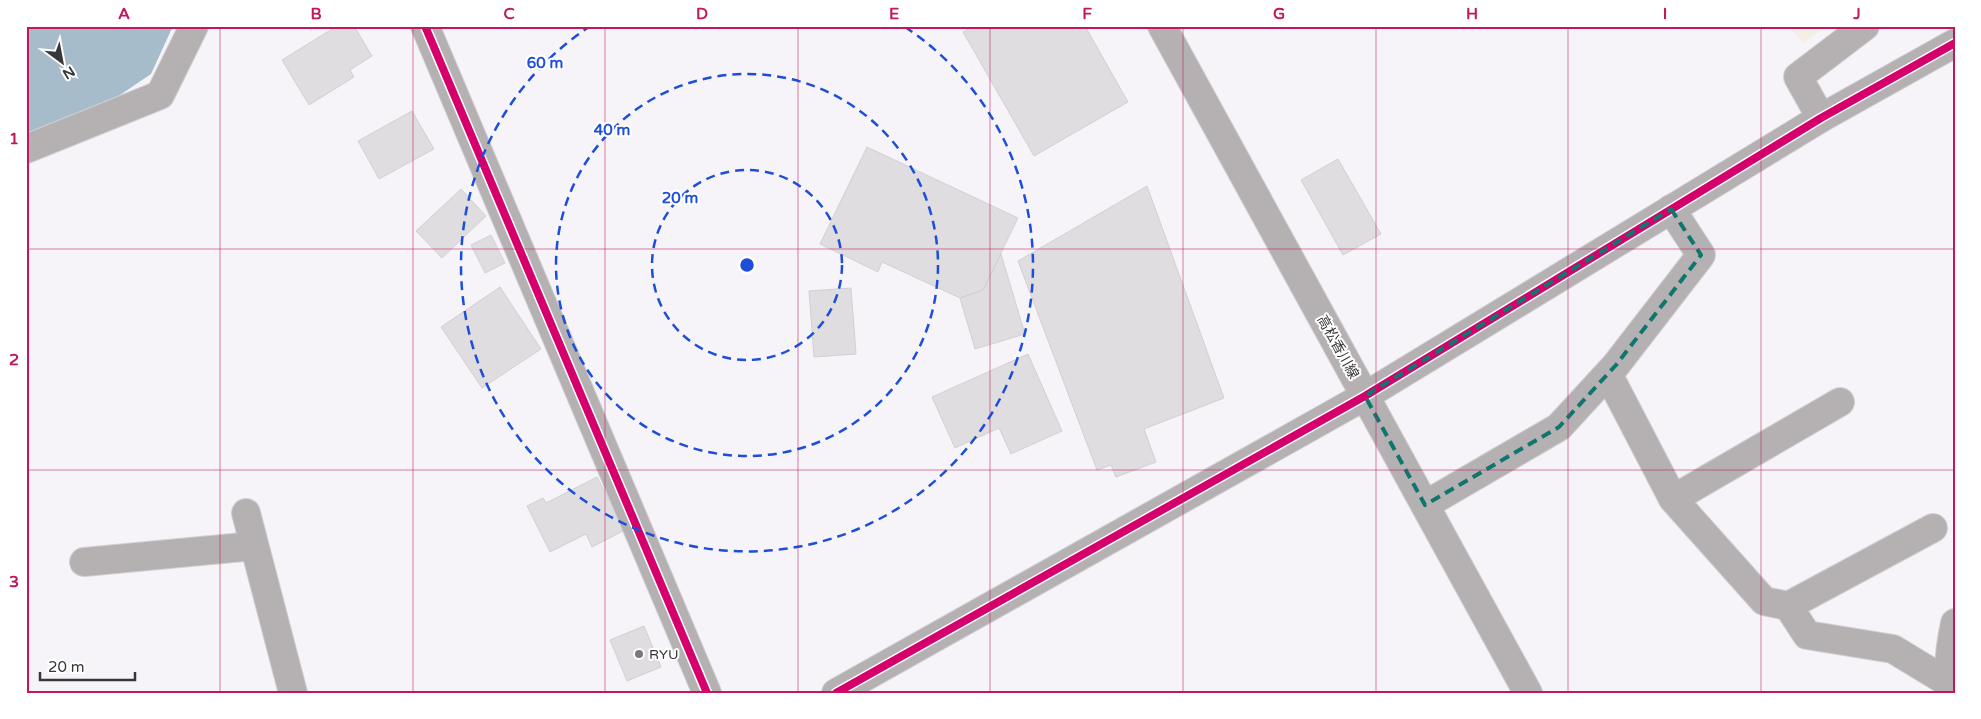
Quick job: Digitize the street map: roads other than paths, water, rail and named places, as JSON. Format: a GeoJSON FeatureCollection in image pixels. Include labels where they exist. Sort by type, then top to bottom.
{"type":"FeatureCollection","features":[{"type":"Feature","properties":{"kind":"main road","name":"高松香川線"},"geometry":{"type":"LineString","coordinates":[[1162,26],[1528,693]]}},
{"type":"Feature","properties":{"kind":"main road"},"geometry":{"type":"LineString","coordinates":[[1365,396],[1821,118],[1955,43]]}},
{"type":"Feature","properties":{"kind":"street"},"geometry":{"type":"LineString","coordinates":[[26,149],[160,95],[194,26]]}},
{"type":"Feature","properties":{"kind":"street"},"geometry":{"type":"LineString","coordinates":[[425,26],[707,693]]}},
{"type":"Feature","properties":{"kind":"street"},"geometry":{"type":"LineString","coordinates":[[1821,118],[1798,77],[1865,26]]}},
{"type":"Feature","properties":{"kind":"street"},"geometry":{"type":"LineString","coordinates":[[1425,505],[1559,426],[1608,374],[1701,255],[1671,209]]}},
{"type":"Feature","properties":{"kind":"street"},"geometry":{"type":"LineString","coordinates":[[1608,374],[1673,499],[1764,602],[1788,606],[1933,528]]}},
{"type":"Feature","properties":{"kind":"street"},"geometry":{"type":"LineString","coordinates":[[836,693],[1365,396]]}},
{"type":"Feature","properties":{"kind":"street"},"geometry":{"type":"LineString","coordinates":[[1673,499],[1840,402]]}},
{"type":"Feature","properties":{"kind":"street"},"geometry":{"type":"LineString","coordinates":[[246,513],[293,693]]}},
{"type":"Feature","properties":{"kind":"street"},"geometry":{"type":"LineString","coordinates":[[84,562],[254,546]]}},
{"type":"Feature","properties":{"kind":"street"},"geometry":{"type":"LineString","coordinates":[[1788,606],[1807,635],[1893,649],[1950,688]]}},
{"type":"Feature","properties":{"kind":"street"},"geometry":{"type":"LineString","coordinates":[[1950,688],[1950,646],[1955,623]]}},
{"type":"Feature","properties":{"kind":"water"},"geometry":{"type":"Polygon","coordinates":[[[26,26],[173,26],[151,74],[117,97],[26,134],[26,26]]]}},
{"type":"Feature","properties":{"kind":"place","name":"RYU"},"geometry":{"type":"Point","coordinates":[639,654]}}]}
